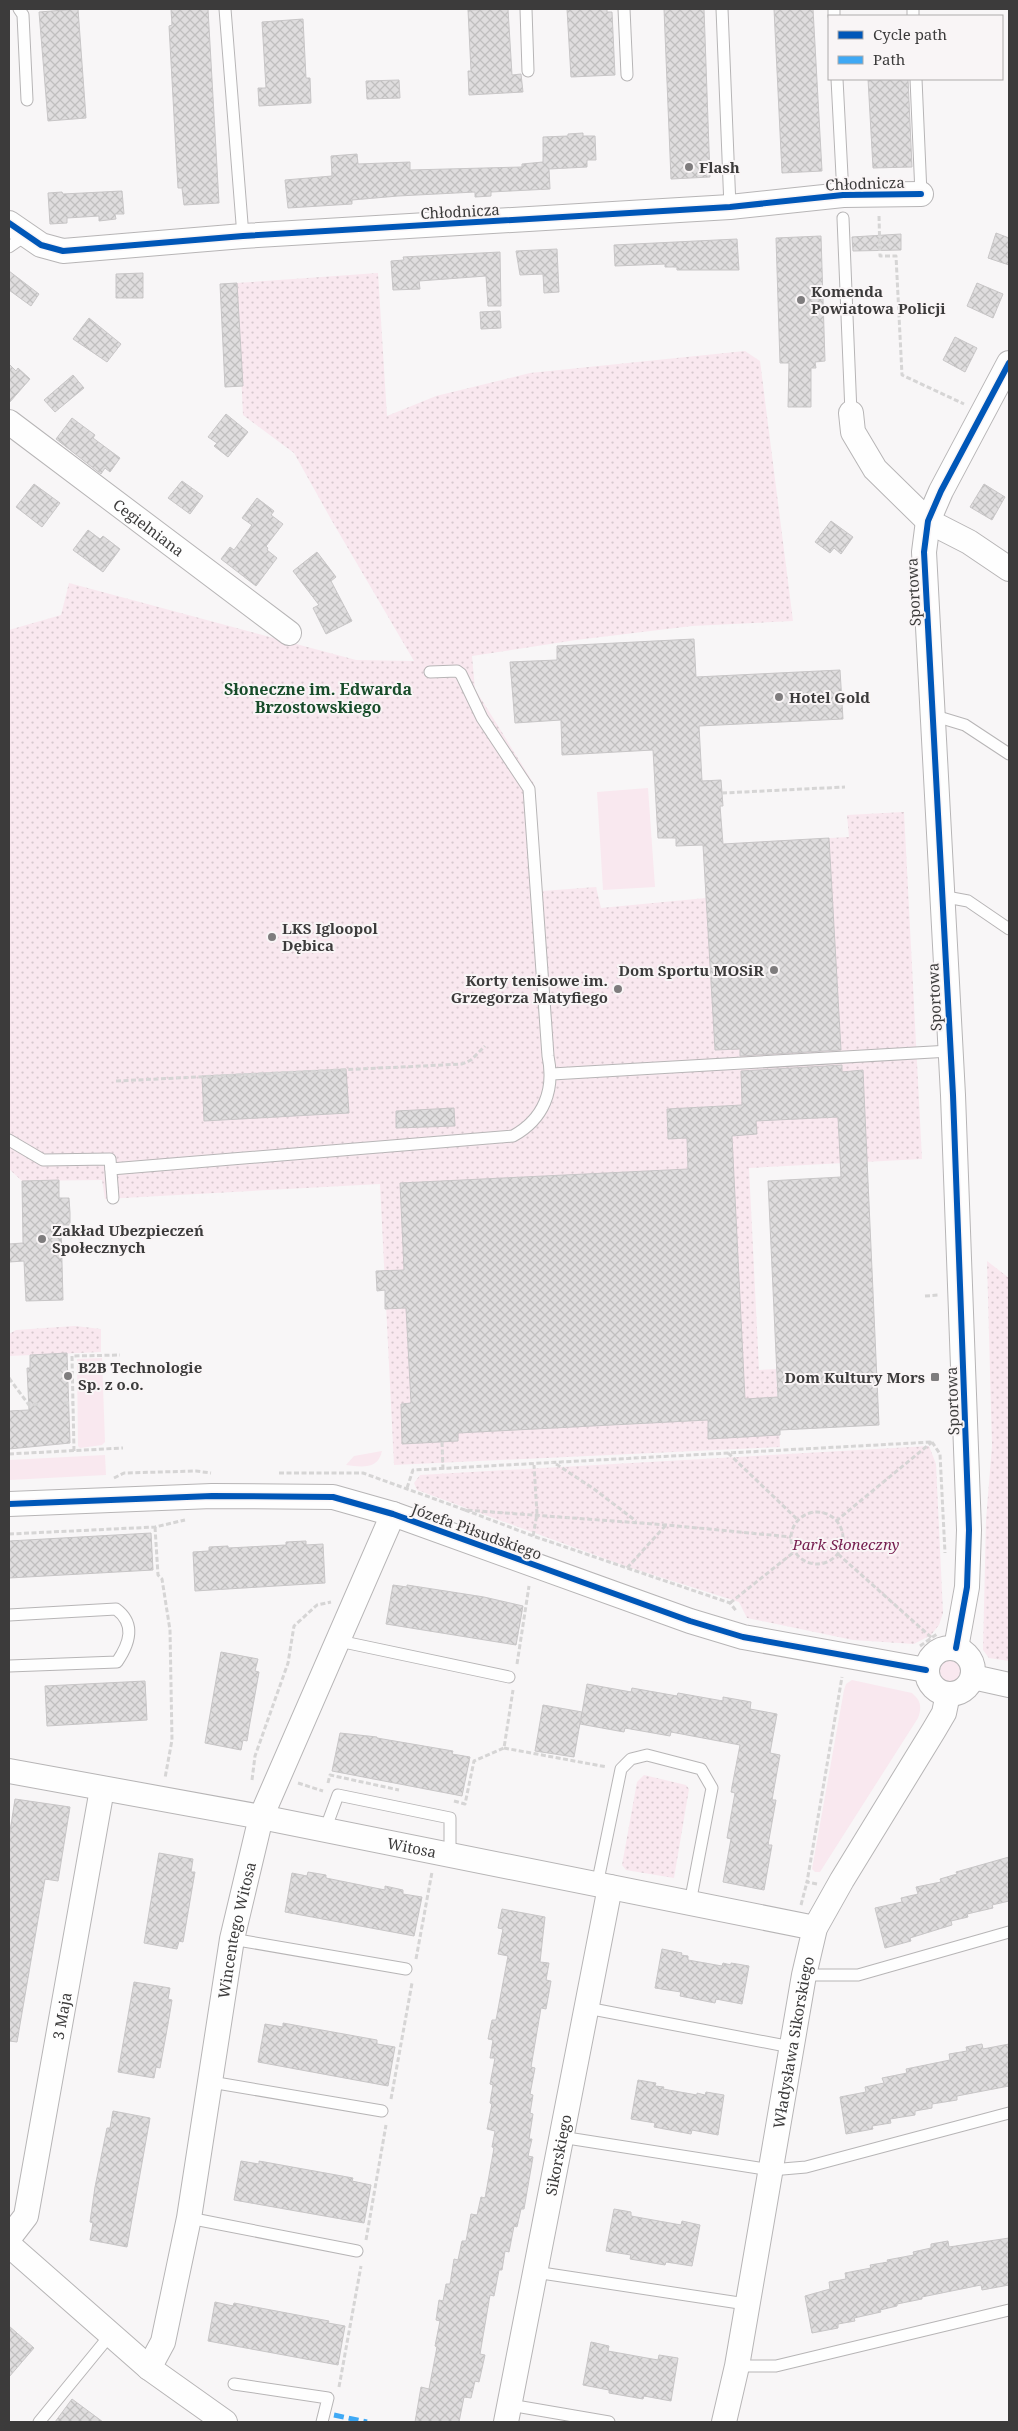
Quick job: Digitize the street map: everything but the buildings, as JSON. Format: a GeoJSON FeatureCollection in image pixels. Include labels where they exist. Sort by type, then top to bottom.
{"type":"FeatureCollection","features":[{"type":"Feature","properties":{"kind":"street","name":"Chłodnicza"},"geometry":{"type":"LineString","coordinates":[[14,236],[63,251],[243,236],[730,207],[843,195],[921,194]]}},
{"type":"Feature","properties":{"kind":"street","name":"Sportowa"},"geometry":{"type":"LineString","coordinates":[[956,1648],[967,1587],[969,1530],[950,1051],[924,552],[928,521],[941,491],[1009,363]]}},
{"type":"Feature","properties":{"kind":"street"},"geometry":{"type":"LineString","coordinates":[[851,413],[853,432],[875,468],[928,521],[969,542],[1009,569]]}},
{"type":"Feature","properties":{"kind":"street","name":"Cegielniana"},"geometry":{"type":"LineString","coordinates":[[9,422],[289,634]]}},
{"type":"Feature","properties":{"kind":"street","name":"Józefa Piłsudskiego"},"geometry":{"type":"LineString","coordinates":[[9,1504],[212,1496],[333,1497],[393,1514],[698,1624],[743,1637],[926,1670]]}},
{"type":"Feature","properties":{"kind":"street","name":"Wincentego Witosa"},"geometry":{"type":"LineString","coordinates":[[149,2368],[163,2342],[189,2218],[232,1939],[254,1816],[339,1642],[393,1514]]}},
{"type":"Feature","properties":{"kind":"street"},"geometry":{"type":"LineString","coordinates":[[956,1648],[968,1656],[973,1670],[972,1677],[964,1690],[948,1694],[935,1689],[930,1684],[926,1670],[928,1663],[936,1652],[956,1648]]}},
{"type":"Feature","properties":{"kind":"street"},"geometry":{"type":"LineString","coordinates":[[972,1677],[1009,1685]]}},
{"type":"Feature","properties":{"kind":"street","name":"Władysława Sikorskiego"},"geometry":{"type":"LineString","coordinates":[[724,2422],[737,2366],[791,2047],[815,1928],[842,1880],[934,1730],[944,1712],[948,1694]]}},
{"type":"Feature","properties":{"kind":"street","name":"Witosa"},"geometry":{"type":"LineString","coordinates":[[9,1771],[254,1816],[815,1928]]}},
{"type":"Feature","properties":{"kind":"street","name":"3 Maja"},"geometry":{"type":"LineString","coordinates":[[9,2238],[26,2216],[102,1789]]}},
{"type":"Feature","properties":{"kind":"street","name":"Sikorskiego"},"geometry":{"type":"LineString","coordinates":[[508,2413],[587,2008],[603,1886]]}},
{"type":"Feature","properties":{"kind":"street"},"geometry":{"type":"LineString","coordinates":[[9,2245],[149,2368],[225,2422]]}},
{"type":"Feature","properties":{"kind":"lane"},"geometry":{"type":"LineString","coordinates":[[19,9],[22,15],[27,100]]}},
{"type":"Feature","properties":{"kind":"lane"},"geometry":{"type":"LineString","coordinates":[[225,9],[243,236]]}},
{"type":"Feature","properties":{"kind":"lane"},"geometry":{"type":"LineString","coordinates":[[526,9],[528,71]]}},
{"type":"Feature","properties":{"kind":"lane"},"geometry":{"type":"LineString","coordinates":[[624,9],[627,75]]}},
{"type":"Feature","properties":{"kind":"lane"},"geometry":{"type":"LineString","coordinates":[[722,9],[730,207]]}},
{"type":"Feature","properties":{"kind":"lane"},"geometry":{"type":"LineString","coordinates":[[837,80],[843,195]]}},
{"type":"Feature","properties":{"kind":"lane"},"geometry":{"type":"LineString","coordinates":[[916,80],[921,194]]}},
{"type":"Feature","properties":{"kind":"lane"},"geometry":{"type":"LineString","coordinates":[[844,218],[851,413]]}},
{"type":"Feature","properties":{"kind":"lane"},"geometry":{"type":"LineString","coordinates":[[111,1169],[513,1136],[530,1124],[544,1107],[551,1085],[552,1074],[548,1056],[529,789],[482,718],[461,674],[457,671],[430,672]]}},
{"type":"Feature","properties":{"kind":"lane"},"geometry":{"type":"LineString","coordinates":[[932,715],[965,725],[1009,754]]}},
{"type":"Feature","properties":{"kind":"lane"},"geometry":{"type":"LineString","coordinates":[[941,896],[968,901],[1009,929]]}},
{"type":"Feature","properties":{"kind":"lane"},"geometry":{"type":"LineString","coordinates":[[552,1074],[950,1051]]}},
{"type":"Feature","properties":{"kind":"lane"},"geometry":{"type":"LineString","coordinates":[[9,1140],[43,1160],[110,1159],[113,1198]]}},
{"type":"Feature","properties":{"kind":"lane"},"geometry":{"type":"LineString","coordinates":[[9,1615],[116,1609],[126,1616],[130,1626],[124,1652],[117,1662],[9,1666]]}},
{"type":"Feature","properties":{"kind":"lane"},"geometry":{"type":"LineString","coordinates":[[339,1642],[513,1678]]}},
{"type":"Feature","properties":{"kind":"lane"},"geometry":{"type":"LineString","coordinates":[[603,1886],[620,1769],[631,1759],[648,1755],[701,1769],[712,1788],[690,1903]]}},
{"type":"Feature","properties":{"kind":"lane"},"geometry":{"type":"LineString","coordinates":[[325,1830],[338,1795],[450,1818],[450,1855]]}},
{"type":"Feature","properties":{"kind":"lane"},"geometry":{"type":"LineString","coordinates":[[804,1975],[858,1975],[1009,1932]]}},
{"type":"Feature","properties":{"kind":"lane"},"geometry":{"type":"LineString","coordinates":[[232,1939],[411,1972]]}},
{"type":"Feature","properties":{"kind":"lane"},"geometry":{"type":"LineString","coordinates":[[587,2008],[791,2047]]}},
{"type":"Feature","properties":{"kind":"lane"},"geometry":{"type":"LineString","coordinates":[[210,2082],[386,2108]]}},
{"type":"Feature","properties":{"kind":"lane"},"geometry":{"type":"LineString","coordinates":[[561,2137],[770,2170],[806,2167],[1009,2113]]}},
{"type":"Feature","properties":{"kind":"lane"},"geometry":{"type":"LineString","coordinates":[[189,2218],[361,2253]]}},
{"type":"Feature","properties":{"kind":"lane"},"geometry":{"type":"LineString","coordinates":[[535,2272],[746,2304]]}},
{"type":"Feature","properties":{"kind":"lane"},"geometry":{"type":"LineString","coordinates":[[737,2366],[776,2366],[1009,2310]]}},
{"type":"Feature","properties":{"kind":"lane"},"geometry":{"type":"LineString","coordinates":[[39,2422],[111,2334]]}},
{"type":"Feature","properties":{"kind":"lane"},"geometry":{"type":"LineString","coordinates":[[234,2384],[328,2398],[322,2422]]}},
{"type":"Feature","properties":{"kind":"lane"},"geometry":{"type":"LineString","coordinates":[[508,2413],[609,2422]]}},
{"type":"Feature","properties":{"kind":"path"},"geometry":{"type":"LineString","coordinates":[[879,194],[880,256],[896,256],[902,374],[973,408]]}},
{"type":"Feature","properties":{"kind":"path"},"geometry":{"type":"LineString","coordinates":[[722,793],[846,787]]}},
{"type":"Feature","properties":{"kind":"path"},"geometry":{"type":"LineString","coordinates":[[116,1081],[462,1064],[471,1060],[485,1046]]}},
{"type":"Feature","properties":{"kind":"path"},"geometry":{"type":"LineString","coordinates":[[74,1451],[72,1356],[120,1355]]}},
{"type":"Feature","properties":{"kind":"path"},"geometry":{"type":"LineString","coordinates":[[9,1378],[29,1404],[38,1404]]}},
{"type":"Feature","properties":{"kind":"path"},"geometry":{"type":"LineString","coordinates":[[64,1403],[73,1403]]}},
{"type":"Feature","properties":{"kind":"path"},"geometry":{"type":"LineString","coordinates":[[442,1442],[443,1470]]}},
{"type":"Feature","properties":{"kind":"path"},"geometry":{"type":"LineString","coordinates":[[407,1488],[413,1470],[443,1470],[932,1442]]}},
{"type":"Feature","properties":{"kind":"path"},"geometry":{"type":"LineString","coordinates":[[836,1520],[932,1442]]}},
{"type":"Feature","properties":{"kind":"path"},"geometry":{"type":"LineString","coordinates":[[932,1442],[940,1454],[945,1563]]}},
{"type":"Feature","properties":{"kind":"path"},"geometry":{"type":"LineString","coordinates":[[9,1454],[123,1448]]}},
{"type":"Feature","properties":{"kind":"path"},"geometry":{"type":"LineString","coordinates":[[728,1453],[798,1520]]}},
{"type":"Feature","properties":{"kind":"path"},"geometry":{"type":"LineString","coordinates":[[555,1463],[594,1489],[636,1522]]}},
{"type":"Feature","properties":{"kind":"path"},"geometry":{"type":"LineString","coordinates":[[533,1536],[537,1514],[534,1464]]}},
{"type":"Feature","properties":{"kind":"path"},"geometry":{"type":"LineString","coordinates":[[465,1510],[533,1536],[730,1603],[740,1616]]}},
{"type":"Feature","properties":{"kind":"path"},"geometry":{"type":"LineString","coordinates":[[813,1512],[830,1515],[836,1520],[843,1534],[838,1554],[832,1560],[817,1565],[801,1560],[794,1552],[791,1537],[798,1520],[813,1512]]}},
{"type":"Feature","properties":{"kind":"path"},"geometry":{"type":"LineString","coordinates":[[9,1534],[155,1527],[194,1520]]}},
{"type":"Feature","properties":{"kind":"path"},"geometry":{"type":"LineString","coordinates":[[627,1568],[667,1525],[791,1537]]}},
{"type":"Feature","properties":{"kind":"path"},"geometry":{"type":"LineString","coordinates":[[155,1527],[158,1575],[162,1579],[170,1630],[172,1740],[161,1800]]}},
{"type":"Feature","properties":{"kind":"path"},"geometry":{"type":"LineString","coordinates":[[730,1603],[794,1552]]}},
{"type":"Feature","properties":{"kind":"path"},"geometry":{"type":"LineString","coordinates":[[838,1554],[932,1638]]}},
{"type":"Feature","properties":{"kind":"path"},"geometry":{"type":"LineString","coordinates":[[504,1748],[513,1678],[530,1578]]}},
{"type":"Feature","properties":{"kind":"path"},"geometry":{"type":"LineString","coordinates":[[254,1816],[255,1756],[288,1664],[294,1626],[317,1605],[333,1602]]}},
{"type":"Feature","properties":{"kind":"path"},"geometry":{"type":"LineString","coordinates":[[917,1648],[938,1632]]}},
{"type":"Feature","properties":{"kind":"path"},"geometry":{"type":"LineString","coordinates":[[819,1884],[807,1882],[843,1674]]}},
{"type":"Feature","properties":{"kind":"path"},"geometry":{"type":"LineString","coordinates":[[446,1800],[465,1804],[474,1761],[504,1748],[620,1769]]}},
{"type":"Feature","properties":{"kind":"path"},"geometry":{"type":"LineString","coordinates":[[293,1782],[326,1792],[330,1775],[407,1791]]}},
{"type":"Feature","properties":{"kind":"path"},"geometry":{"type":"LineString","coordinates":[[386,2108],[432,1871]]}},
{"type":"Feature","properties":{"kind":"path"},"geometry":{"type":"LineString","coordinates":[[338,2396],[361,2253],[386,2124]]}},
{"type":"Feature","properties":{"kind":"green space"},"geometry":{"type":"Polygon","coordinates":[[[378,273],[387,416],[436,396],[530,373],[745,351],[760,361],[793,621],[692,626],[576,640],[472,656],[475,689],[534,784],[542,891],[596,887],[601,908],[706,898],[703,845],[849,837],[847,815],[904,812],[922,1159],[749,1168],[759,1370],[776,1369],[780,1447],[394,1465],[380,1184],[105,1199],[102,1180],[22,1181],[9,1169],[9,630],[61,615],[69,583],[356,660],[414,661],[294,453],[243,415],[237,283],[378,273]]]}},
{"type":"Feature","properties":{"kind":"green space"},"geometry":{"type":"Polygon","coordinates":[[[648,788],[655,887],[603,890],[597,792],[648,788]]]}},
{"type":"Feature","properties":{"kind":"green space"},"geometry":{"type":"Polygon","coordinates":[[[987,1261],[1009,1278],[1009,1661],[989,1658],[983,1650],[986,1520],[992,1446],[987,1261]]]}},
{"type":"Feature","properties":{"kind":"green space"},"geometry":{"type":"Polygon","coordinates":[[[75,1326],[101,1329],[101,1352],[9,1356],[9,1334],[16,1330],[75,1326]]]}},
{"type":"Feature","properties":{"kind":"green space"},"geometry":{"type":"Polygon","coordinates":[[[102,1358],[105,1442],[102,1445],[80,1448],[78,1446],[77,1359],[102,1358]]]}},
{"type":"Feature","properties":{"kind":"green space","name":"Park Słoneczny"},"geometry":{"type":"Polygon","coordinates":[[[929,1446],[936,1464],[943,1613],[939,1625],[931,1635],[914,1644],[853,1640],[747,1618],[739,1602],[628,1567],[417,1490],[414,1483],[420,1475],[929,1446]]]}},
{"type":"Feature","properties":{"kind":"green space"},"geometry":{"type":"Polygon","coordinates":[[[382,1451],[377,1461],[368,1466],[346,1465],[354,1456],[382,1451]]]}},
{"type":"Feature","properties":{"kind":"green space"},"geometry":{"type":"Polygon","coordinates":[[[105,1455],[106,1475],[9,1480],[9,1460],[105,1455]]]}},
{"type":"Feature","properties":{"kind":"green space"},"geometry":{"type":"Polygon","coordinates":[[[951,1660],[959,1663],[962,1671],[959,1679],[951,1682],[943,1679],[940,1671],[943,1663],[951,1660]]]}},
{"type":"Feature","properties":{"kind":"green space"},"geometry":{"type":"Polygon","coordinates":[[[852,1680],[912,1693],[920,1704],[920,1711],[918,1718],[820,1872],[815,1872],[812,1869],[844,1690],[846,1684],[852,1680]]]}},
{"type":"Feature","properties":{"kind":"green space"},"geometry":{"type":"Polygon","coordinates":[[[644,1775],[686,1785],[689,1789],[674,1878],[626,1870],[622,1865],[637,1782],[644,1775]]]}},
{"type":"Feature","properties":{"kind":"marked path"},"geometry":{"type":"LineString","coordinates":[[334,2415],[367,2422]]}},
{"type":"Feature","properties":{"kind":"cycle path"},"geometry":{"type":"LineString","coordinates":[[9,223],[41,245],[63,251],[243,236],[730,207],[843,195],[921,194]]}},
{"type":"Feature","properties":{"kind":"cycle path"},"geometry":{"type":"LineString","coordinates":[[956,1648],[967,1587],[969,1530],[953,1095],[924,552],[928,521],[941,491],[1009,363]]}},
{"type":"Feature","properties":{"kind":"cycle path"},"geometry":{"type":"LineString","coordinates":[[9,1504],[212,1496],[333,1497],[393,1514],[690,1621],[743,1637],[926,1670]]}},
{"type":"Feature","properties":{"kind":"place","name":"Flash"},"geometry":{"type":"Point","coordinates":[689,167]}},
{"type":"Feature","properties":{"kind":"place","name":"Komenda Powiatowa Policji"},"geometry":{"type":"Point","coordinates":[801,300]}},
{"type":"Feature","properties":{"kind":"place","name":"Hotel Gold"},"geometry":{"type":"Point","coordinates":[779,697]}},
{"type":"Feature","properties":{"kind":"place","name":"LKS Igloopol Dębica"},"geometry":{"type":"Point","coordinates":[272,937]}},
{"type":"Feature","properties":{"kind":"place","name":"Dom Sportu MOSiR"},"geometry":{"type":"Point","coordinates":[774,970]}},
{"type":"Feature","properties":{"kind":"place","name":"Korty tenisowe im. Grzegorza Matyfiego"},"geometry":{"type":"Point","coordinates":[618,989]}},
{"type":"Feature","properties":{"kind":"place","name":"Zakład Ubezpieczeń Społecznych"},"geometry":{"type":"Point","coordinates":[42,1239]}},
{"type":"Feature","properties":{"kind":"place","name":"B2B Technologie Sp. z o.o."},"geometry":{"type":"Point","coordinates":[68,1376]}},
{"type":"Feature","properties":{"kind":"place","name":"Dom Kultury Mors"},"geometry":{"type":"Point","coordinates":[935,1377]}},
{"type":"Feature","properties":{"kind":"district","name":"Słoneczne im. Edwarda Brzostowskiego"},"geometry":{"type":"Point","coordinates":[318,698]}}]}
